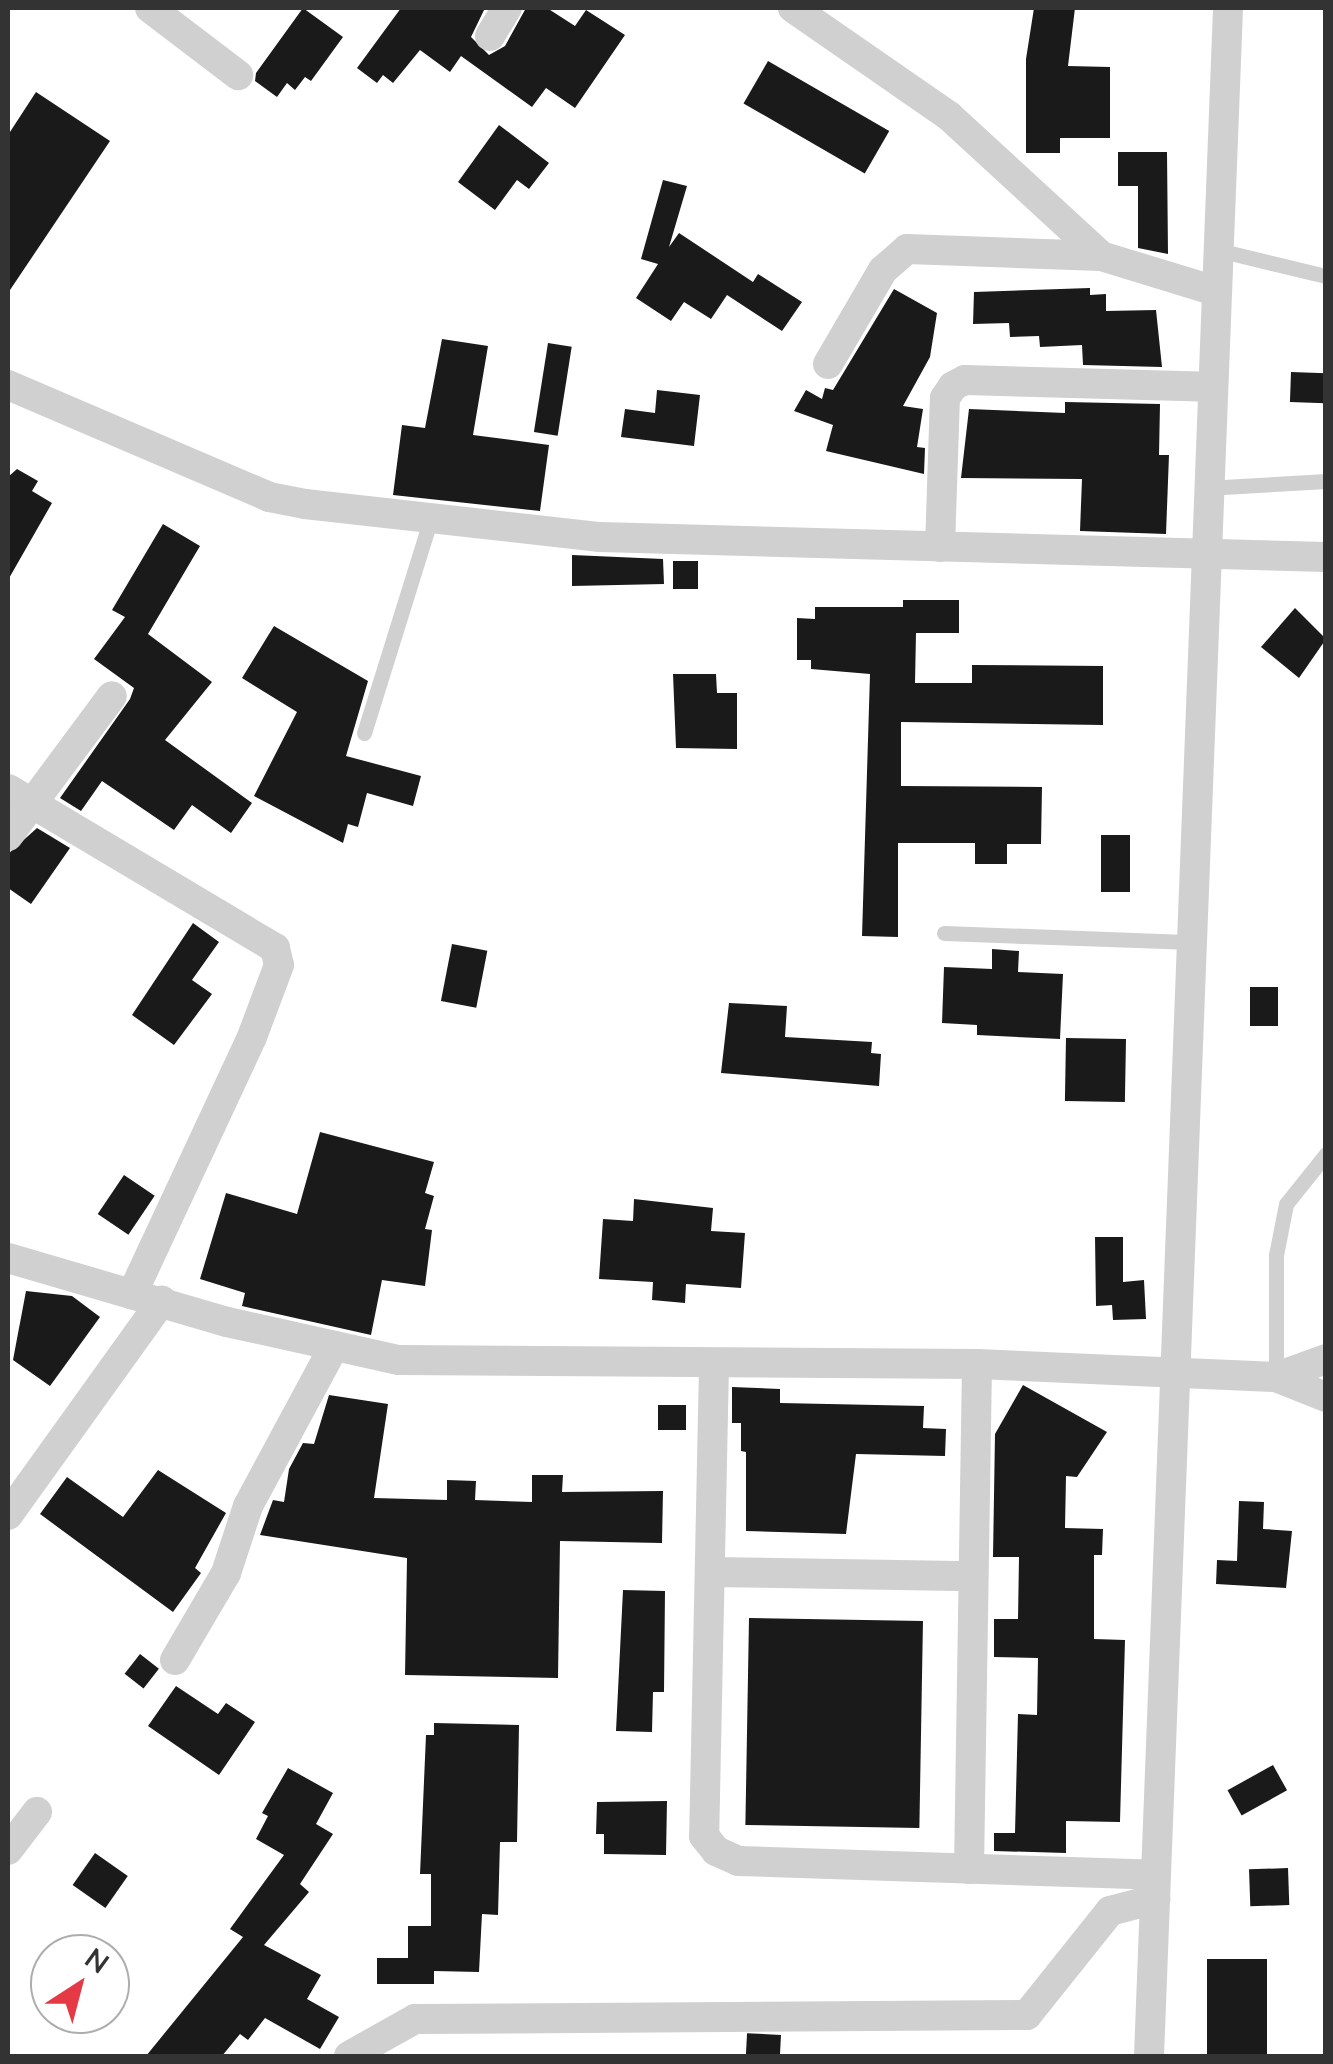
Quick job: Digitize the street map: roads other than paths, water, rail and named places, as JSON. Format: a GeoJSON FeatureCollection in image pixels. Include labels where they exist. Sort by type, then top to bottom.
{"type":"FeatureCollection","features":[{"type":"Feature","properties":{"kind":"street"},"geometry":{"type":"LineString","coordinates":[[150,8],[238,75]]}},
{"type":"Feature","properties":{"kind":"street"},"geometry":{"type":"LineString","coordinates":[[490,36],[508,8]]}},
{"type":"Feature","properties":{"kind":"street"},"geometry":{"type":"LineString","coordinates":[[794,8],[949,116],[1101,256]]}},
{"type":"Feature","properties":{"kind":"street"},"geometry":{"type":"LineString","coordinates":[[1148,2056],[1180,1374],[1212,290],[1228,8]]}},
{"type":"Feature","properties":{"kind":"street"},"geometry":{"type":"LineString","coordinates":[[828,364],[883,270],[907,249],[1101,256],[1212,290]]}},
{"type":"Feature","properties":{"kind":"street"},"geometry":{"type":"LineString","coordinates":[[940,547],[945,398],[953,386],[965,380],[1209,386]]}},
{"type":"Feature","properties":{"kind":"street"},"geometry":{"type":"LineString","coordinates":[[10,391],[269,497],[430,518],[600,537],[1326,558]]}},
{"type":"Feature","properties":{"kind":"street"},"geometry":{"type":"LineString","coordinates":[[8,836],[17,796],[112,696]]}},
{"type":"Feature","properties":{"kind":"street"},"geometry":{"type":"LineString","coordinates":[[8,1516],[147,1297],[279,965],[275,948],[17,796]]}},
{"type":"Feature","properties":{"kind":"street"},"geometry":{"type":"LineString","coordinates":[[8,1258],[398,1360],[714,1366],[977,1364],[1276,1377],[1326,1398]]}},
{"type":"Feature","properties":{"kind":"street"},"geometry":{"type":"LineString","coordinates":[[175,1660],[226,1573],[248,1506],[334,1346]]}},
{"type":"Feature","properties":{"kind":"street"},"geometry":{"type":"LineString","coordinates":[[1276,1377],[1326,1359]]}},
{"type":"Feature","properties":{"kind":"street"},"geometry":{"type":"LineString","coordinates":[[969,1869],[977,1364]]}},
{"type":"Feature","properties":{"kind":"street"},"geometry":{"type":"LineString","coordinates":[[714,1366],[704,1836],[716,1851],[738,1861],[969,1869],[1156,1887]]}},
{"type":"Feature","properties":{"kind":"street"},"geometry":{"type":"LineString","coordinates":[[710,1572],[974,1576]]}},
{"type":"Feature","properties":{"kind":"street"},"geometry":{"type":"LineString","coordinates":[[8,1850],[37,1812]]}},
{"type":"Feature","properties":{"kind":"street"},"geometry":{"type":"LineString","coordinates":[[349,2056],[415,2019],[1027,2015],[1110,1911],[1156,1887]]}},
{"type":"Feature","properties":{"kind":"lane"},"geometry":{"type":"LineString","coordinates":[[1214,249],[1326,276]]}},
{"type":"Feature","properties":{"kind":"lane"},"geometry":{"type":"LineString","coordinates":[[1206,488],[1326,481]]}},
{"type":"Feature","properties":{"kind":"lane"},"geometry":{"type":"LineString","coordinates":[[364,733],[430,518]]}},
{"type":"Feature","properties":{"kind":"lane"},"geometry":{"type":"LineString","coordinates":[[944,933],[1193,942]]}},
{"type":"Feature","properties":{"kind":"lane"},"geometry":{"type":"LineString","coordinates":[[1276,1377],[1276,1255],[1286,1204],[1326,1154]]}}]}
